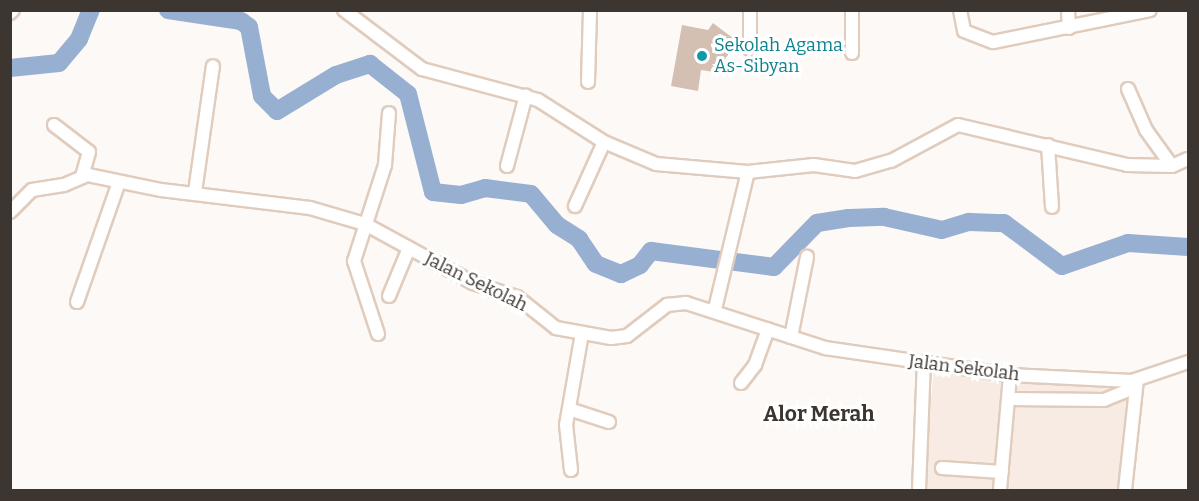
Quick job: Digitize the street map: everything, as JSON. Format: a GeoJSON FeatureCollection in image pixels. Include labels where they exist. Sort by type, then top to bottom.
{"type":"FeatureCollection","features":[{"type":"Feature","properties":{"kind":"street"},"geometry":{"type":"LineString","coordinates":[[344,10],[422,69],[526,95],[604,142],[656,164],[748,172],[805,165],[869,169],[953,125],[1048,145],[1120,164],[1172,166],[1188,159]]}},
{"type":"Feature","properties":{"kind":"street"},"geometry":{"type":"LineString","coordinates":[[588,82],[590,10]]}},
{"type":"Feature","properties":{"kind":"street"},"geometry":{"type":"LineString","coordinates":[[750,10],[750,49]]}},
{"type":"Feature","properties":{"kind":"street"},"geometry":{"type":"LineString","coordinates":[[852,10],[852,53]]}},
{"type":"Feature","properties":{"kind":"street"},"geometry":{"type":"LineString","coordinates":[[960,10],[964,31],[984,41],[1004,42],[1150,10]]}},
{"type":"Feature","properties":{"kind":"street"},"geometry":{"type":"LineString","coordinates":[[1068,10],[1069,28]]}},
{"type":"Feature","properties":{"kind":"street"},"geometry":{"type":"LineString","coordinates":[[195,192],[213,66]]}},
{"type":"Feature","properties":{"kind":"street"},"geometry":{"type":"LineString","coordinates":[[1128,89],[1146,130],[1172,166]]}},
{"type":"Feature","properties":{"kind":"street"},"geometry":{"type":"LineString","coordinates":[[507,166],[526,95]]}},
{"type":"Feature","properties":{"kind":"street"},"geometry":{"type":"LineString","coordinates":[[378,334],[354,269],[388,150],[389,113]]}},
{"type":"Feature","properties":{"kind":"street"},"geometry":{"type":"LineString","coordinates":[[54,125],[88,152],[82,177]]}},
{"type":"Feature","properties":{"kind":"street"},"geometry":{"type":"LineString","coordinates":[[575,206],[604,142]]}},
{"type":"Feature","properties":{"kind":"street"},"geometry":{"type":"LineString","coordinates":[[1048,145],[1052,207]]}},
{"type":"Feature","properties":{"kind":"street"},"geometry":{"type":"LineString","coordinates":[[715,309],[748,172]]}},
{"type":"Feature","properties":{"kind":"street","name":"Jalan Sekolah"},"geometry":{"type":"LineString","coordinates":[[11,211],[32,190],[64,185],[82,177],[310,208],[365,224],[473,283],[517,297],[556,328],[582,333],[627,336],[659,309],[677,303],[715,309],[791,338],[856,354],[1010,375],[1135,380],[1188,362]]}},
{"type":"Feature","properties":{"kind":"street"},"geometry":{"type":"LineString","coordinates":[[77,302],[120,182]]}},
{"type":"Feature","properties":{"kind":"street"},"geometry":{"type":"LineString","coordinates":[[389,296],[409,248]]}},
{"type":"Feature","properties":{"kind":"street"},"geometry":{"type":"LineString","coordinates":[[791,338],[807,257]]}},
{"type":"Feature","properties":{"kind":"street"},"geometry":{"type":"LineString","coordinates":[[741,383],[755,365],[768,329]]}},
{"type":"Feature","properties":{"kind":"street"},"geometry":{"type":"LineString","coordinates":[[571,470],[566,434],[582,333]]}},
{"type":"Feature","properties":{"kind":"street"},"geometry":{"type":"LineString","coordinates":[[919,490],[924,362]]}},
{"type":"Feature","properties":{"kind":"street"},"geometry":{"type":"LineString","coordinates":[[1000,490],[1010,399],[1010,375]]}},
{"type":"Feature","properties":{"kind":"street"},"geometry":{"type":"LineString","coordinates":[[1010,399],[1104,400],[1126,391],[1135,380]]}},
{"type":"Feature","properties":{"kind":"street"},"geometry":{"type":"LineString","coordinates":[[1125,490],[1135,380]]}},
{"type":"Feature","properties":{"kind":"street"},"geometry":{"type":"LineString","coordinates":[[569,409],[609,422]]}},
{"type":"Feature","properties":{"kind":"street"},"geometry":{"type":"LineString","coordinates":[[942,468],[1002,472]]}},
{"type":"Feature","properties":{"kind":"shaded area"},"geometry":{"type":"Polygon","coordinates":[[[934,366],[1134,384],[1124,490],[924,490],[934,366]]]}},
{"type":"Feature","properties":{"kind":"building","name":"Sekolah Agama As-Sibyan"},"geometry":{"type":"Polygon","coordinates":[[[713,23],[738,42],[715,72],[701,70],[698,91],[671,86],[682,25],[708,30],[713,23]]]}},
{"type":"Feature","properties":{"kind":"waterway"},"geometry":{"type":"LineString","coordinates":[[10,68],[59,63],[79,39],[91,10]]}},
{"type":"Feature","properties":{"kind":"waterway"},"geometry":{"type":"LineString","coordinates":[[168,10],[241,21],[249,27],[262,96],[277,111],[336,75],[370,64],[408,94],[433,192],[461,195],[485,188],[531,194],[557,225],[579,239],[596,264],[621,274],[640,265],[651,251],[774,267],[817,223],[849,218],[884,217],[942,230],[969,222],[1004,223],[1062,266],[1128,243],[1188,247]]}},
{"type":"Feature","properties":{"kind":"place","name":"Sekolah Agama As-Sibyan"},"geometry":{"type":"Point","coordinates":[702,56]}},
{"type":"Feature","properties":{"kind":"district","name":"Alor Merah"},"geometry":{"type":"Point","coordinates":[819,414]}}]}
